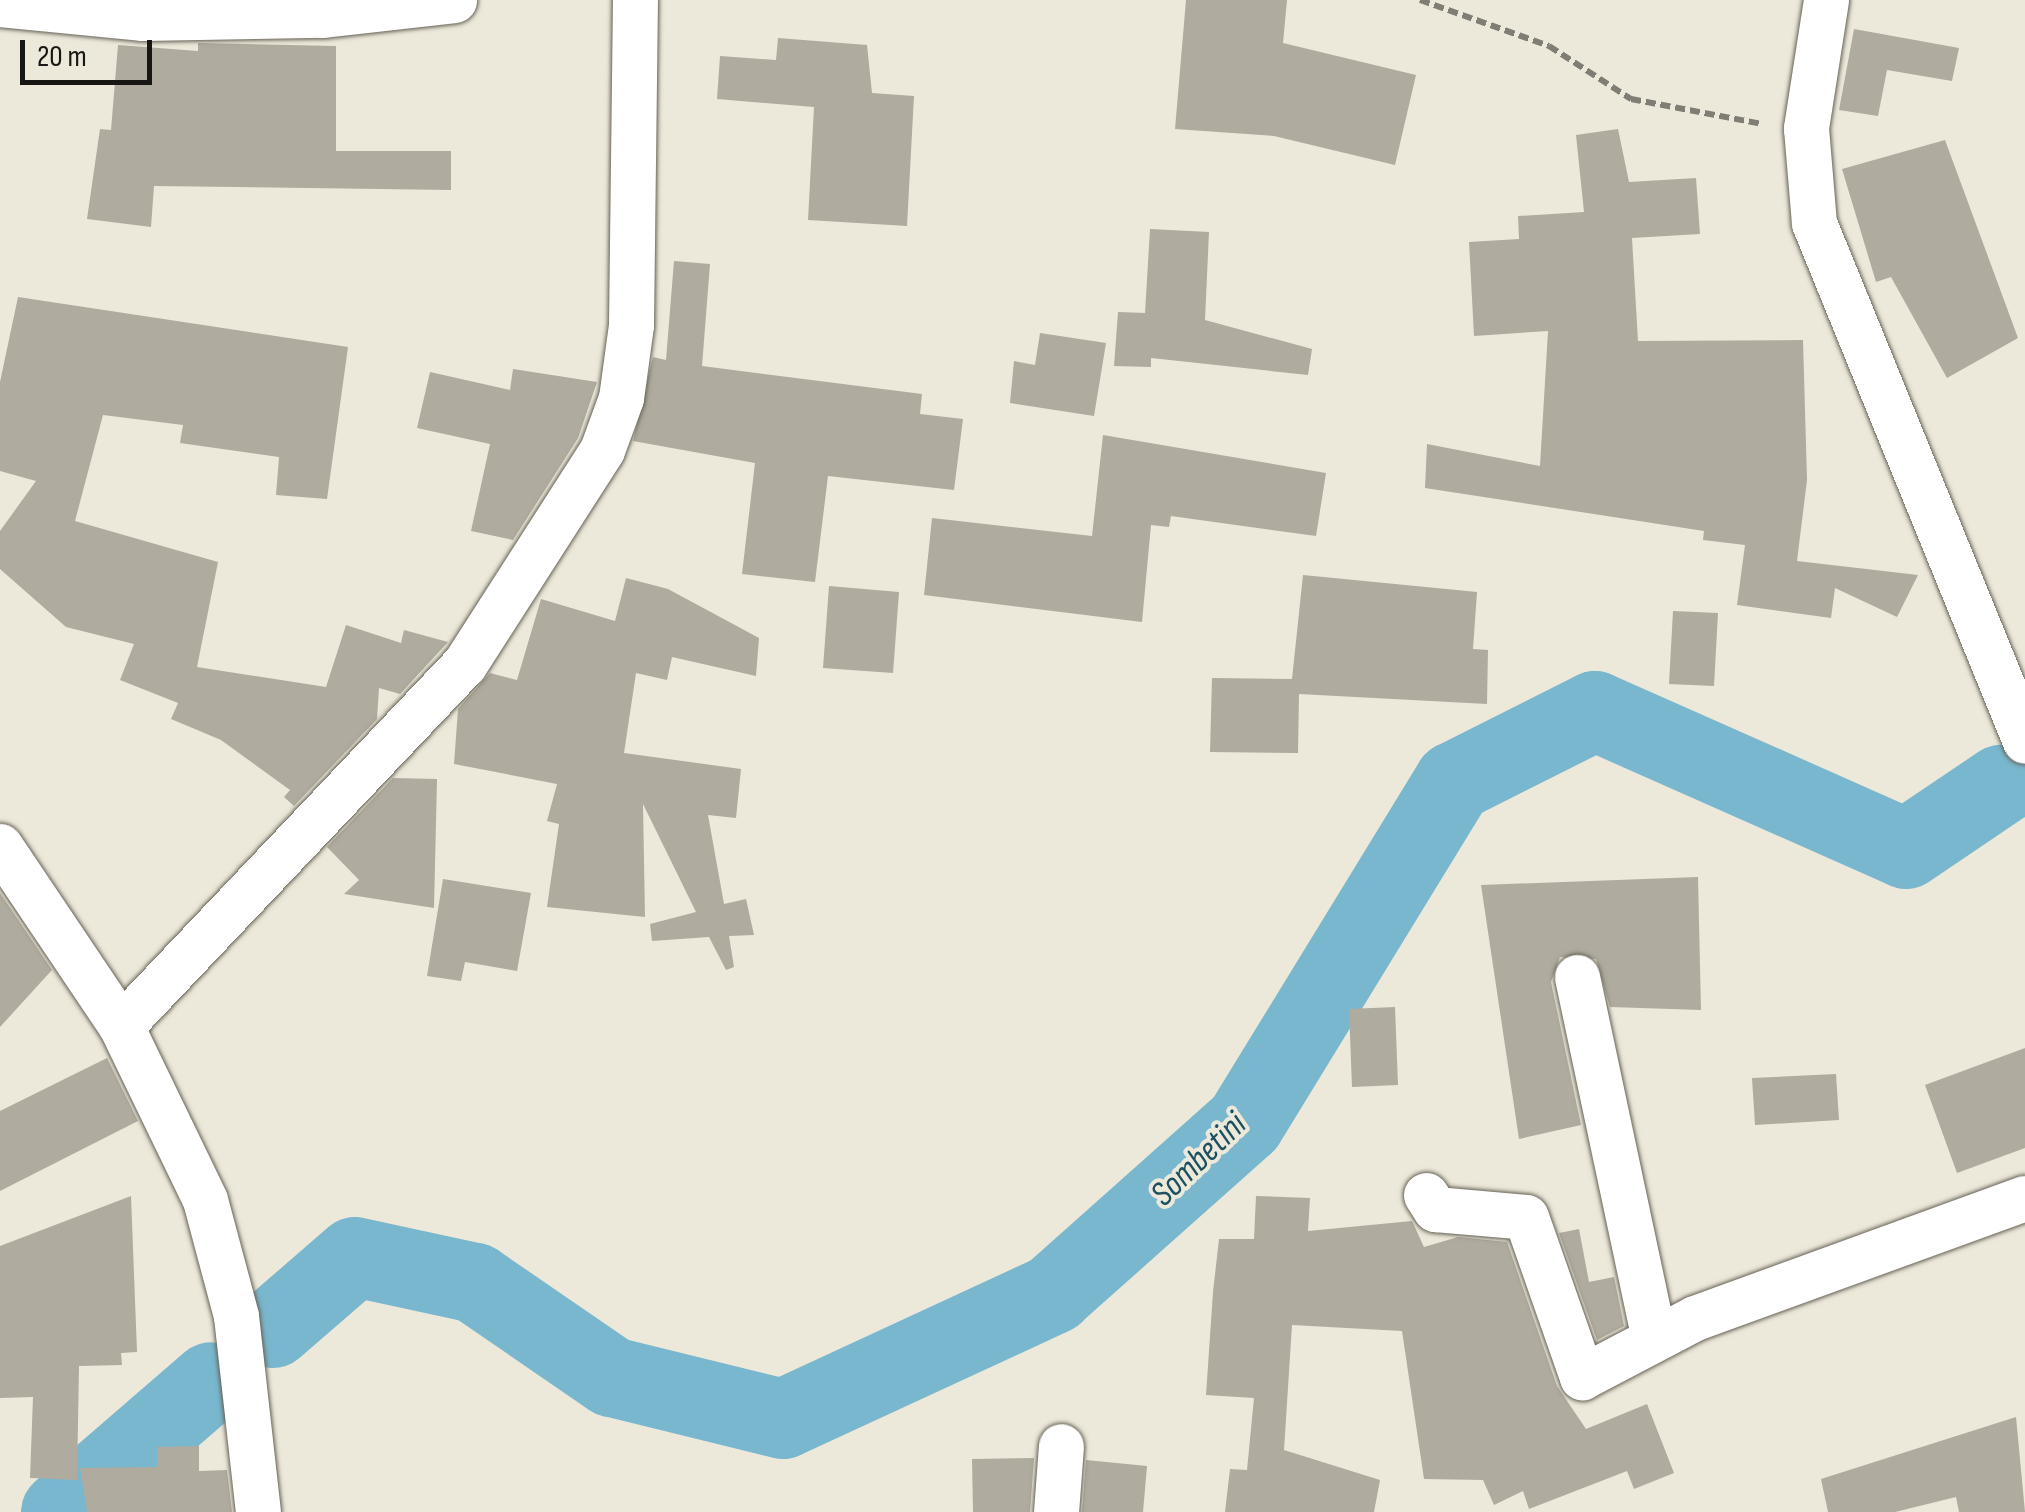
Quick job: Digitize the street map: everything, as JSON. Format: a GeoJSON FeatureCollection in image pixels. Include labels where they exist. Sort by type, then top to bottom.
{"type":"FeatureCollection","features":[{"type":"Feature","properties":{"kind":"street"},"geometry":{"type":"LineString","coordinates":[[0,4],[144,18],[454,0]]}},
{"type":"Feature","properties":{"kind":"street"},"geometry":{"type":"LineString","coordinates":[[121,1026],[464,665],[558,531],[602,450],[621,398],[631,324],[635,0]]}},
{"type":"Feature","properties":{"kind":"street"},"geometry":{"type":"LineString","coordinates":[[1826,0],[1806,128],[1830,278],[1898,412],[2025,741]]}},
{"type":"Feature","properties":{"kind":"street"},"geometry":{"type":"LineString","coordinates":[[0,846],[121,1026],[205,1200],[236,1316],[258,1512]]}},
{"type":"Feature","properties":{"kind":"street"},"geometry":{"type":"LineString","coordinates":[[1577,977],[1653,1336]]}},
{"type":"Feature","properties":{"kind":"street"},"geometry":{"type":"LineString","coordinates":[[1426,1195],[1435,1209],[1526,1217],[1582,1378],[1653,1336],[2025,1198]]}},
{"type":"Feature","properties":{"kind":"street"},"geometry":{"type":"LineString","coordinates":[[1056,1512],[1061,1446]]}},
{"type":"Feature","properties":{"kind":"path"},"geometry":{"type":"LineString","coordinates":[[1420,0],[1548,46],[1630,99],[1806,128]]}},
{"type":"Feature","properties":{"kind":"building"},"geometry":{"type":"Polygon","coordinates":[[[1186,0],[1287,0],[1283,43],[1416,75],[1395,165],[1274,136],[1175,129],[1186,0]]]}},
{"type":"Feature","properties":{"kind":"building"},"geometry":{"type":"Polygon","coordinates":[[[1854,29],[1959,48],[1952,81],[1887,70],[1878,116],[1839,110],[1854,29]]]}},
{"type":"Feature","properties":{"kind":"building"},"geometry":{"type":"Polygon","coordinates":[[[778,38],[867,45],[872,93],[914,96],[907,226],[808,220],[814,107],[717,99],[720,56],[776,60],[778,38]]]}},
{"type":"Feature","properties":{"kind":"building"},"geometry":{"type":"Polygon","coordinates":[[[198,43],[336,46],[336,151],[451,151],[451,190],[154,186],[151,227],[87,219],[100,129],[111,130],[118,45],[198,51],[198,43]]]}},
{"type":"Feature","properties":{"kind":"building"},"geometry":{"type":"Polygon","coordinates":[[[1618,129],[1629,182],[1696,178],[1700,234],[1632,238],[1638,341],[1803,340],[1807,480],[1797,561],[1918,575],[1897,617],[1835,588],[1831,618],[1737,605],[1745,545],[1703,540],[1704,531],[1425,488],[1427,444],[1540,466],[1548,331],[1474,336],[1469,242],[1519,239],[1518,216],[1584,212],[1576,135],[1618,129]]]}},
{"type":"Feature","properties":{"kind":"building"},"geometry":{"type":"Polygon","coordinates":[[[1945,140],[2018,338],[1947,378],[1891,277],[1876,282],[1842,169],[1945,140]]]}},
{"type":"Feature","properties":{"kind":"building"},"geometry":{"type":"Polygon","coordinates":[[[1150,229],[1209,232],[1205,320],[1312,349],[1308,375],[1151,358],[1151,367],[1114,366],[1118,312],[1145,313],[1150,229]]]}},
{"type":"Feature","properties":{"kind":"building"},"geometry":{"type":"Polygon","coordinates":[[[674,261],[710,264],[702,366],[922,394],[920,414],[963,419],[954,490],[828,476],[815,582],[742,574],[755,463],[633,441],[653,357],[666,360],[674,261]]]}},
{"type":"Feature","properties":{"kind":"building"},"geometry":{"type":"Polygon","coordinates":[[[18,297],[348,347],[327,499],[276,495],[279,457],[180,443],[183,425],[103,415],[75,521],[218,562],[197,667],[326,687],[346,625],[401,643],[404,630],[448,642],[400,694],[379,688],[377,719],[294,806],[284,797],[290,790],[221,740],[171,719],[178,703],[120,680],[134,644],[66,627],[0,569],[0,531],[36,481],[0,471],[0,382],[18,297]]]}},
{"type":"Feature","properties":{"kind":"building"},"geometry":{"type":"Polygon","coordinates":[[[1040,333],[1106,343],[1094,416],[1010,403],[1014,361],[1035,365],[1040,333]]]}},
{"type":"Feature","properties":{"kind":"building"},"geometry":{"type":"Polygon","coordinates":[[[513,369],[597,382],[578,438],[513,540],[471,531],[490,444],[417,428],[430,372],[510,390],[513,369]]]}},
{"type":"Feature","properties":{"kind":"building"},"geometry":{"type":"Polygon","coordinates":[[[1103,435],[1326,473],[1316,536],[1171,516],[1169,527],[1151,525],[1142,622],[924,595],[932,518],[1092,536],[1103,435]]]}},
{"type":"Feature","properties":{"kind":"building"},"geometry":{"type":"Polygon","coordinates":[[[1303,575],[1477,592],[1473,649],[1488,650],[1487,704],[1299,694],[1298,753],[1210,752],[1212,678],[1292,679],[1303,575]]]}},
{"type":"Feature","properties":{"kind":"building"},"geometry":{"type":"Polygon","coordinates":[[[626,578],[668,589],[759,638],[756,676],[672,657],[667,680],[636,673],[624,753],[741,769],[736,818],[708,815],[724,904],[746,899],[754,935],[729,936],[734,967],[726,970],[709,937],[652,941],[650,924],[696,912],[643,804],[645,917],[547,907],[559,824],[547,821],[557,784],[454,764],[458,709],[490,673],[517,680],[541,599],[615,621],[626,578]]]}},
{"type":"Feature","properties":{"kind":"building"},"geometry":{"type":"Polygon","coordinates":[[[829,586],[899,592],[893,673],[823,668],[829,586]]]}},
{"type":"Feature","properties":{"kind":"building"},"geometry":{"type":"Polygon","coordinates":[[[1673,611],[1718,613],[1714,686],[1669,684],[1673,611]]]}},
{"type":"Feature","properties":{"kind":"building"},"geometry":{"type":"Polygon","coordinates":[[[393,778],[437,779],[434,908],[344,894],[359,880],[327,847],[393,778]]]}},
{"type":"Feature","properties":{"kind":"building"},"geometry":{"type":"Polygon","coordinates":[[[1698,877],[1701,1010],[1610,1007],[1596,959],[1560,957],[1551,982],[1581,1125],[1519,1139],[1481,885],[1698,877]]]}},
{"type":"Feature","properties":{"kind":"building"},"geometry":{"type":"Polygon","coordinates":[[[443,879],[531,893],[517,971],[465,962],[461,981],[427,976],[443,879]]]}},
{"type":"Feature","properties":{"kind":"building"},"geometry":{"type":"Polygon","coordinates":[[[0,893],[52,970],[0,1027],[0,893]]]}},
{"type":"Feature","properties":{"kind":"building"},"geometry":{"type":"Polygon","coordinates":[[[1395,1007],[1398,1085],[1352,1087],[1349,1009],[1395,1007]]]}},
{"type":"Feature","properties":{"kind":"building"},"geometry":{"type":"Polygon","coordinates":[[[2025,1048],[2025,1148],[1957,1173],[1925,1085],[2025,1048]]]}},
{"type":"Feature","properties":{"kind":"building"},"geometry":{"type":"Polygon","coordinates":[[[107,1058],[138,1121],[0,1191],[0,1111],[107,1058]]]}},
{"type":"Feature","properties":{"kind":"building"},"geometry":{"type":"Polygon","coordinates":[[[1836,1074],[1839,1120],[1755,1125],[1752,1078],[1836,1074]]]}},
{"type":"Feature","properties":{"kind":"building"},"geometry":{"type":"Polygon","coordinates":[[[131,1196],[137,1352],[121,1353],[122,1365],[79,1366],[77,1480],[30,1478],[33,1397],[0,1398],[0,1246],[131,1196]]]}},
{"type":"Feature","properties":{"kind":"building"},"geometry":{"type":"Polygon","coordinates":[[[1256,1196],[1310,1198],[1308,1231],[1412,1221],[1424,1247],[1458,1237],[1507,1242],[1557,1386],[1586,1429],[1647,1404],[1674,1473],[1634,1489],[1627,1471],[1529,1509],[1523,1491],[1494,1505],[1483,1480],[1424,1479],[1402,1331],[1292,1325],[1284,1450],[1380,1480],[1374,1512],[1225,1512],[1230,1469],[1247,1470],[1254,1398],[1206,1395],[1213,1292],[1219,1239],[1254,1239],[1256,1196]]]}},
{"type":"Feature","properties":{"kind":"building"},"geometry":{"type":"Polygon","coordinates":[[[1579,1229],[1589,1282],[1614,1277],[1624,1326],[1597,1340],[1559,1233],[1579,1229]]]}},
{"type":"Feature","properties":{"kind":"building"},"geometry":{"type":"Polygon","coordinates":[[[2016,1417],[2025,1512],[1959,1512],[1956,1497],[1895,1512],[1828,1512],[1821,1479],[2016,1417]]]}},
{"type":"Feature","properties":{"kind":"building"},"geometry":{"type":"Polygon","coordinates":[[[199,1446],[199,1471],[227,1470],[232,1512],[87,1512],[80,1468],[157,1467],[157,1447],[199,1446]]]}},
{"type":"Feature","properties":{"kind":"building"},"geometry":{"type":"Polygon","coordinates":[[[1034,1458],[1030,1512],[973,1512],[972,1459],[1034,1458]]]}},
{"type":"Feature","properties":{"kind":"building"},"geometry":{"type":"Polygon","coordinates":[[[1086,1460],[1147,1466],[1143,1512],[1082,1512],[1086,1460]]]}},
{"type":"Feature","properties":{"kind":"waterway","name":"Sombetini"},"geometry":{"type":"LineString","coordinates":[[273,1328],[355,1257],[475,1283],[612,1377],[783,1419],[1053,1294],[1245,1123],[1454,782],[1595,711],[1906,849],[2001,785]]}},
{"type":"Feature","properties":{"kind":"waterway","name":"Sombetini"},"geometry":{"type":"LineString","coordinates":[[61,1512],[211,1382]]}}]}
